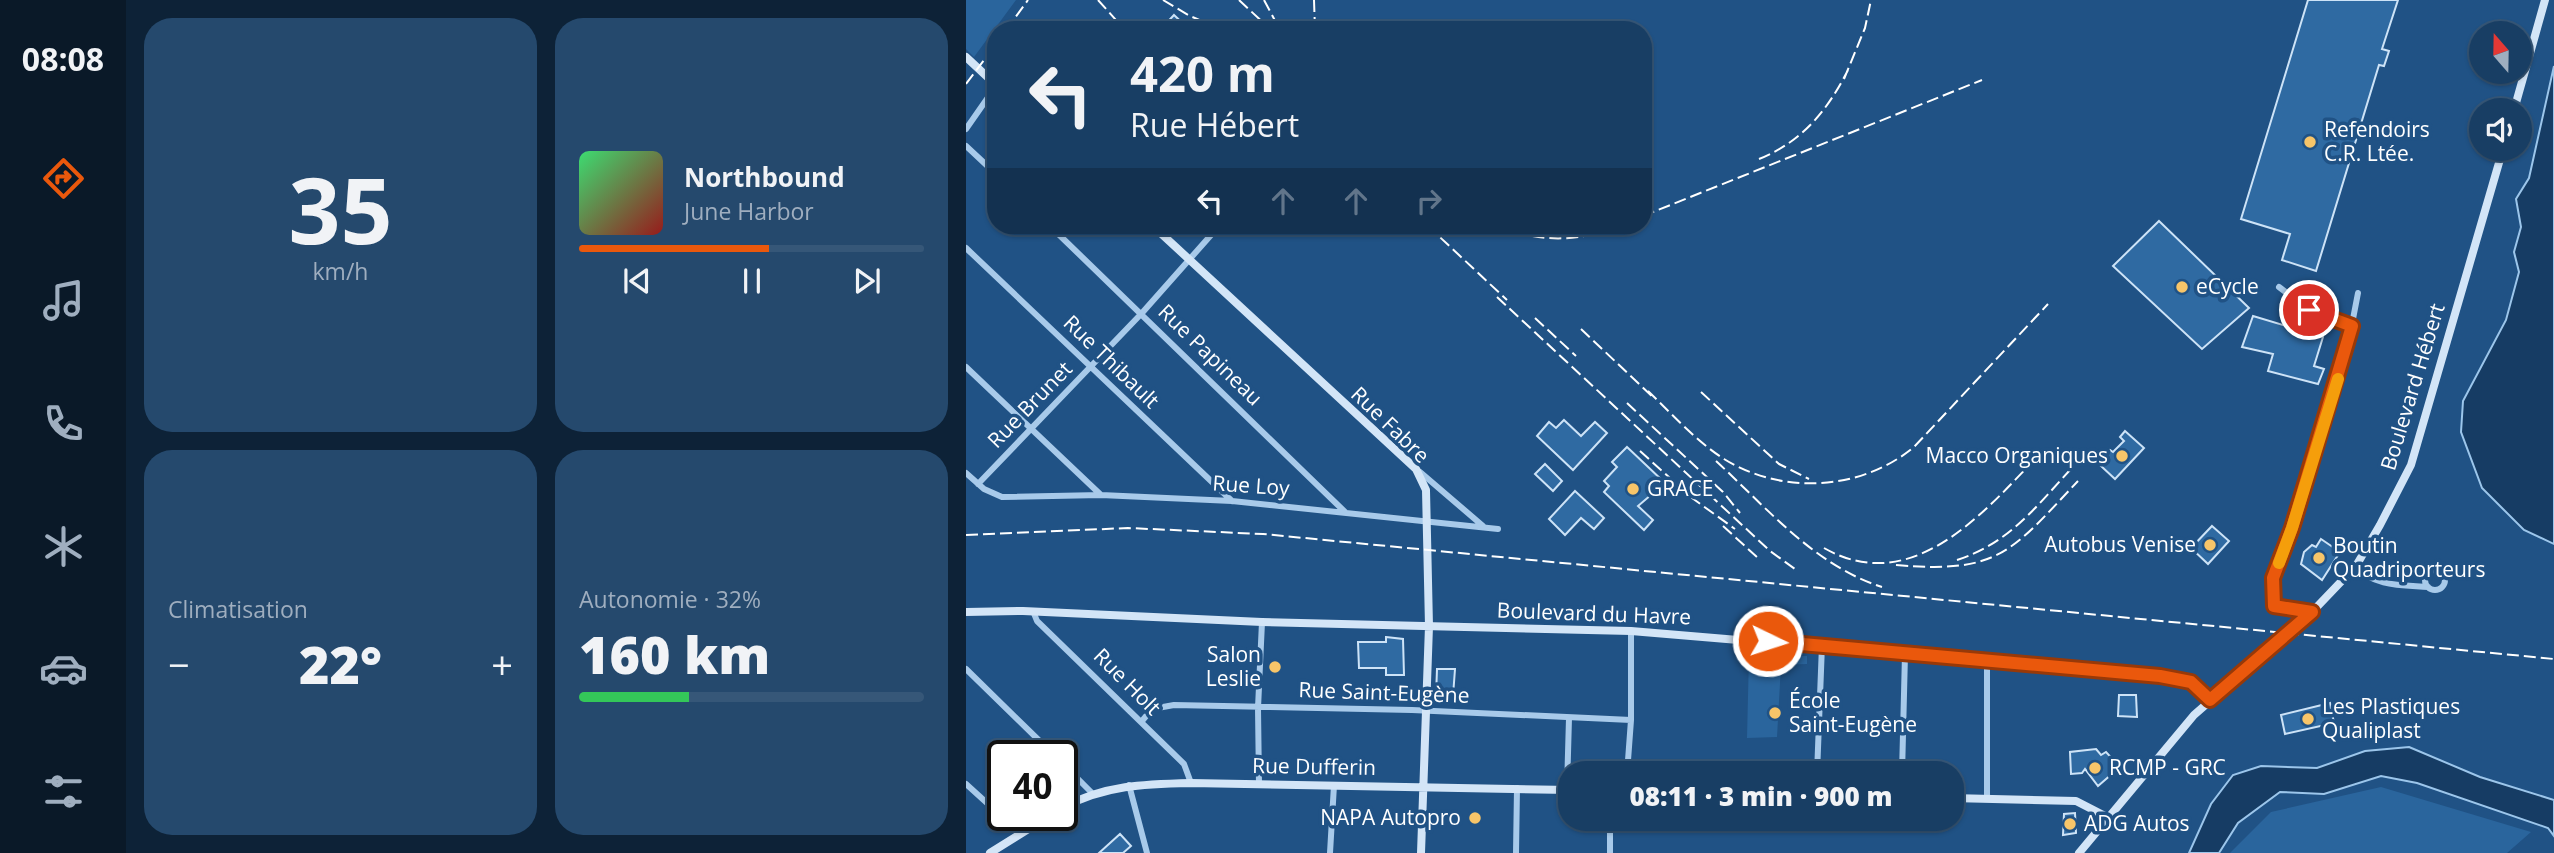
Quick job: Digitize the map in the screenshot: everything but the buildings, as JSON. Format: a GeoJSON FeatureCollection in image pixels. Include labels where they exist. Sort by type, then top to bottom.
{"type":"FeatureCollection","features":[{"type":"Feature","properties":{"kind":"street"},"geometry":{"type":"LineString","coordinates":[[2517,98],[2545,0]]}},
{"type":"Feature","properties":{"kind":"street"},"geometry":{"type":"LineString","coordinates":[[966,57],[987,77]]}},
{"type":"Feature","properties":{"kind":"street"},"geometry":{"type":"LineString","coordinates":[[966,130],[987,99]]}},
{"type":"Feature","properties":{"kind":"street"},"geometry":{"type":"LineString","coordinates":[[966,146],[987,166]]}},
{"type":"Feature","properties":{"kind":"street","name":"Boulevard Hébert"},"geometry":{"type":"LineString","coordinates":[[2079,853],[2194,715],[2312,612],[2356,566],[2411,465],[2500,161]]}},
{"type":"Feature","properties":{"kind":"street","name":"Rue Papineau"},"geometry":{"type":"LineString","coordinates":[[1060,235],[1143,313],[1345,512]]}},
{"type":"Feature","properties":{"kind":"street","name":"Rue Fabre"},"geometry":{"type":"LineString","coordinates":[[1163,235],[1416,469],[1426,490],[1429,626],[1421,853]]}},
{"type":"Feature","properties":{"kind":"street","name":"Rue Brunet"},"geometry":{"type":"LineString","coordinates":[[978,484],[1143,313],[1211,235]]}},
{"type":"Feature","properties":{"kind":"street","name":"Rue Thibault"},"geometry":{"type":"LineString","coordinates":[[966,248],[1232,501]]}},
{"type":"Feature","properties":{"kind":"street"},"geometry":{"type":"LineString","coordinates":[[2278,287],[2309,310],[2352,326]]}},
{"type":"Feature","properties":{"kind":"street"},"geometry":{"type":"LineString","coordinates":[[2312,612],[2274,606],[2272,584],[2292,528],[2352,326],[2358,293]]}},
{"type":"Feature","properties":{"kind":"street"},"geometry":{"type":"LineString","coordinates":[[966,367],[1101,495]]}},
{"type":"Feature","properties":{"kind":"street"},"geometry":{"type":"LineString","coordinates":[[1416,469],[1485,528]]}},
{"type":"Feature","properties":{"kind":"street"},"geometry":{"type":"LineString","coordinates":[[966,474],[978,484]]}},
{"type":"Feature","properties":{"kind":"street","name":"Rue Loy"},"geometry":{"type":"LineString","coordinates":[[978,484],[995,495],[1013,498],[1101,495],[1232,501],[1498,529]]}},
{"type":"Feature","properties":{"kind":"street"},"geometry":{"type":"LineString","coordinates":[[2356,566],[2362,573],[2388,584],[2428,587]]}},
{"type":"Feature","properties":{"kind":"street","name":"Boulevard du Havre"},"geometry":{"type":"LineString","coordinates":[[966,612],[1033,611],[1262,622],[1631,631],[1822,645],[2178,679],[2191,682],[2210,700]]}},
{"type":"Feature","properties":{"kind":"street","name":"Rue Holt"},"geometry":{"type":"LineString","coordinates":[[1033,611],[1037,621],[1184,764],[1191,783]]}},
{"type":"Feature","properties":{"kind":"street"},"geometry":{"type":"LineString","coordinates":[[1259,784],[1258,707],[1262,622]]}},
{"type":"Feature","properties":{"kind":"street"},"geometry":{"type":"LineString","coordinates":[[1628,761],[1631,631]]}},
{"type":"Feature","properties":{"kind":"street"},"geometry":{"type":"LineString","coordinates":[[1818,761],[1822,645]]}},
{"type":"Feature","properties":{"kind":"street"},"geometry":{"type":"LineString","coordinates":[[1902,761],[1905,654]]}},
{"type":"Feature","properties":{"kind":"street"},"geometry":{"type":"LineString","coordinates":[[1987,662],[1987,799]]}},
{"type":"Feature","properties":{"kind":"street"},"geometry":{"type":"LineString","coordinates":[[966,669],[1039,740]]}},
{"type":"Feature","properties":{"kind":"street","name":"Rue Saint-Eugène"},"geometry":{"type":"LineString","coordinates":[[1142,721],[1152,709],[1164,706],[1426,711],[1631,720]]}},
{"type":"Feature","properties":{"kind":"street"},"geometry":{"type":"LineString","coordinates":[[1568,761],[1569,718]]}},
{"type":"Feature","properties":{"kind":"street"},"geometry":{"type":"LineString","coordinates":[[1078,779],[1093,794]]}},
{"type":"Feature","properties":{"kind":"street","name":"Rue Dufferin"},"geometry":{"type":"LineString","coordinates":[[1078,801],[1129,785],[1191,783],[1558,790]]}},
{"type":"Feature","properties":{"kind":"street"},"geometry":{"type":"LineString","coordinates":[[966,784],[1021,834]]}},
{"type":"Feature","properties":{"kind":"street"},"geometry":{"type":"LineString","coordinates":[[1129,785],[1147,853]]}},
{"type":"Feature","properties":{"kind":"street"},"geometry":{"type":"LineString","coordinates":[[1330,853],[1334,785]]}},
{"type":"Feature","properties":{"kind":"street"},"geometry":{"type":"LineString","coordinates":[[1516,853],[1517,788]]}},
{"type":"Feature","properties":{"kind":"street"},"geometry":{"type":"LineString","coordinates":[[1964,798],[2076,801],[2109,818]]}},
{"type":"Feature","properties":{"kind":"street"},"geometry":{"type":"LineString","coordinates":[[990,853],[1026,831]]}},
{"type":"Feature","properties":{"kind":"street"},"geometry":{"type":"LineString","coordinates":[[1610,831],[1610,853]]}},
{"type":"Feature","properties":{"kind":"shaded area"},"geometry":{"type":"Polygon","coordinates":[[[966,0],[1016,0],[1001,21],[987,21],[987,39],[974,57],[966,49],[966,0]]]}},
{"type":"Feature","properties":{"kind":"shaded area"},"geometry":{"type":"Polygon","coordinates":[[[2554,66],[2554,544],[2524,530],[2482,488],[2461,432],[2463,401],[2506,320],[2519,272],[2514,252],[2521,227],[2516,199],[2529,178],[2554,66]]]}},
{"type":"Feature","properties":{"kind":"shaded area"},"geometry":{"type":"Polygon","coordinates":[[[1749,655],[1807,656],[1807,664],[1781,665],[1777,737],[1747,738],[1749,655]]]}},
{"type":"Feature","properties":{"kind":"shaded area"},"geometry":{"type":"Polygon","coordinates":[[[2409,747],[2480,777],[2554,800],[2554,836],[2548,828],[2417,783],[2381,776],[2324,794],[2280,792],[2238,823],[2219,853],[2189,853],[2211,804],[2233,775],[2261,766],[2317,768],[2365,751],[2409,747]]]}},
{"type":"Feature","properties":{"kind":"shaded area"},"geometry":{"type":"Polygon","coordinates":[[[2381,787],[2531,832],[2507,853],[2230,853],[2271,812],[2381,787]]]}},
{"type":"Feature","properties":{"kind":"railway"},"geometry":{"type":"LineString","coordinates":[[1013,21],[1028,0]]}},
{"type":"Feature","properties":{"kind":"railway"},"geometry":{"type":"LineString","coordinates":[[1098,0],[1117,21]]}},
{"type":"Feature","properties":{"kind":"railway"},"geometry":{"type":"LineString","coordinates":[[1163,0],[1202,21]]}},
{"type":"Feature","properties":{"kind":"railway"},"geometry":{"type":"LineString","coordinates":[[1239,0],[1261,21]]}},
{"type":"Feature","properties":{"kind":"railway"},"geometry":{"type":"LineString","coordinates":[[1264,0],[1275,21]]}},
{"type":"Feature","properties":{"kind":"railway"},"geometry":{"type":"LineString","coordinates":[[1314,0],[1315,21]]}},
{"type":"Feature","properties":{"kind":"railway"},"geometry":{"type":"LineString","coordinates":[[1844,79],[1865,28],[1871,0]]}},
{"type":"Feature","properties":{"kind":"railway"},"geometry":{"type":"LineString","coordinates":[[966,84],[987,56]]}},
{"type":"Feature","properties":{"kind":"railway"},"geometry":{"type":"LineString","coordinates":[[1759,159],[1775,152],[1801,134],[1831,99],[1848,70]]}},
{"type":"Feature","properties":{"kind":"railway"},"geometry":{"type":"LineString","coordinates":[[1652,212],[1982,80]]}},
{"type":"Feature","properties":{"kind":"railway"},"geometry":{"type":"LineString","coordinates":[[1438,235],[1507,300]]}},
{"type":"Feature","properties":{"kind":"railway"},"geometry":{"type":"LineString","coordinates":[[1530,235],[1544,238],[1588,235]]}},
{"type":"Feature","properties":{"kind":"railway"},"geometry":{"type":"LineString","coordinates":[[1497,297],[1770,551],[1795,569]]}},
{"type":"Feature","properties":{"kind":"railway"},"geometry":{"type":"LineString","coordinates":[[1648,391],[1704,444],[1747,471],[1796,483],[1846,480],[1893,462],[1914,447],[2048,304]]}},
{"type":"Feature","properties":{"kind":"railway"},"geometry":{"type":"LineString","coordinates":[[1535,318],[1576,356]]}},
{"type":"Feature","properties":{"kind":"railway"},"geometry":{"type":"LineString","coordinates":[[1581,329],[1655,399]]}},
{"type":"Feature","properties":{"kind":"railway"},"geometry":{"type":"LineString","coordinates":[[1701,392],[1779,464],[1809,479]]}},
{"type":"Feature","properties":{"kind":"railway"},"geometry":{"type":"LineString","coordinates":[[1627,403],[1723,492],[1740,513]]}},
{"type":"Feature","properties":{"kind":"railway"},"geometry":{"type":"LineString","coordinates":[[1640,451],[1692,498],[1735,529]]}},
{"type":"Feature","properties":{"kind":"railway"},"geometry":{"type":"LineString","coordinates":[[1824,548],[1856,561],[1886,563],[1914,556],[1941,543],[1967,525],[2034,460]]}},
{"type":"Feature","properties":{"kind":"railway"},"geometry":{"type":"LineString","coordinates":[[1716,461],[1813,550],[1835,565],[1882,587]]}},
{"type":"Feature","properties":{"kind":"railway"},"geometry":{"type":"LineString","coordinates":[[1957,560],[1992,544],[2020,523],[2070,470]]}},
{"type":"Feature","properties":{"kind":"railway"},"geometry":{"type":"LineString","coordinates":[[1896,565],[1958,566],[2001,553],[2036,525],[2078,481]]}},
{"type":"Feature","properties":{"kind":"railway"},"geometry":{"type":"LineString","coordinates":[[1723,526],[1759,559]]}},
{"type":"Feature","properties":{"kind":"railway"},"geometry":{"type":"LineString","coordinates":[[966,535],[1128,528],[1263,534],[2554,659]]}},
{"type":"Feature","properties":{"kind":"slow traffic"},"geometry":{"type":"LineString","coordinates":[[2279,563],[2338,379]]}},
{"type":"Feature","properties":{"kind":"place","name":"Refendoirs C.R. Ltée."},"geometry":{"type":"Point","coordinates":[2310,142]}},
{"type":"Feature","properties":{"kind":"place","name":"eCycle"},"geometry":{"type":"Point","coordinates":[2182,287]}},
{"type":"Feature","properties":{"kind":"place","name":"Macco Organiques"},"geometry":{"type":"Point","coordinates":[2122,456]}},
{"type":"Feature","properties":{"kind":"place","name":"GRACE"},"geometry":{"type":"Point","coordinates":[1633,489]}},
{"type":"Feature","properties":{"kind":"place","name":"Autobus Venise"},"geometry":{"type":"Point","coordinates":[2210,545]}},
{"type":"Feature","properties":{"kind":"place","name":"Boutin Quadriporteurs"},"geometry":{"type":"Point","coordinates":[2319,558]}},
{"type":"Feature","properties":{"kind":"place","name":"Salon Leslie"},"geometry":{"type":"Point","coordinates":[1275,667]}},
{"type":"Feature","properties":{"kind":"place","name":"École Saint-Eugène"},"geometry":{"type":"Point","coordinates":[1775,713]}},
{"type":"Feature","properties":{"kind":"place","name":"Les Plastiques Qualiplast"},"geometry":{"type":"Point","coordinates":[2308,719]}},
{"type":"Feature","properties":{"kind":"place","name":"RCMP - GRC"},"geometry":{"type":"Point","coordinates":[2095,768]}},
{"type":"Feature","properties":{"kind":"place","name":"NAPA Autopro"},"geometry":{"type":"Point","coordinates":[1475,818]}},
{"type":"Feature","properties":{"kind":"place","name":"ADG Autos"},"geometry":{"type":"Point","coordinates":[2070,824]}},
{"type":"Feature","properties":{"kind":"route"},"geometry":{"type":"LineString","coordinates":[[1768,641],[2160,676],[2191,682],[2210,700],[2312,612],[2274,606],[2272,584],[2292,528],[2352,326],[2309,310]]}}]}
